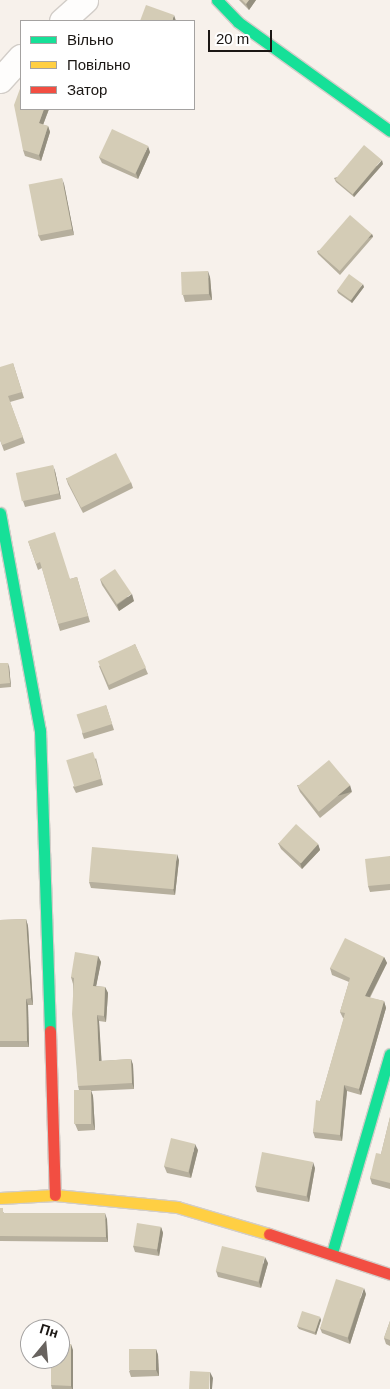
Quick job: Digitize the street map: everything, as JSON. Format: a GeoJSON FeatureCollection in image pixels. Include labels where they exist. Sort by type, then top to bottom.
{"type":"FeatureCollection","features":[{"type":"Feature","properties":{"kind":"street"},"geometry":{"type":"LineString","coordinates":[[63,20],[85,0]]}},
{"type":"Feature","properties":{"kind":"street"},"geometry":{"type":"LineString","coordinates":[[217,0],[238,22],[390,131]]}},
{"type":"Feature","properties":{"kind":"street"},"geometry":{"type":"LineString","coordinates":[[0,80],[20,58]]}},
{"type":"Feature","properties":{"kind":"street"},"geometry":{"type":"LineString","coordinates":[[0,513],[40,730],[54,1195]]}},
{"type":"Feature","properties":{"kind":"street"},"geometry":{"type":"LineString","coordinates":[[332,1252],[390,1054]]}},
{"type":"Feature","properties":{"kind":"street"},"geometry":{"type":"LineString","coordinates":[[0,1198],[54,1195],[177,1208],[332,1252],[383,1270]]}},
{"type":"Feature","properties":{"kind":"building"},"geometry":{"type":"Polygon","coordinates":[[[146,5],[174,15],[172,20],[140,20],[146,5]]]}},
{"type":"Feature","properties":{"kind":"building"},"geometry":{"type":"Polygon","coordinates":[[[20,89],[20,110],[44,110],[39,123],[48,126],[39,155],[23,150],[14,105],[20,89]]]}},
{"type":"Feature","properties":{"kind":"building"},"geometry":{"type":"Polygon","coordinates":[[[112,129],[148,146],[135,174],[99,157],[112,129]]]}},
{"type":"Feature","properties":{"kind":"building"},"geometry":{"type":"Polygon","coordinates":[[[364,145],[382,160],[353,194],[335,179],[364,145]]]}},
{"type":"Feature","properties":{"kind":"building"},"geometry":{"type":"Polygon","coordinates":[[[62,178],[72,229],[39,236],[29,184],[62,178]]]}},
{"type":"Feature","properties":{"kind":"building"},"geometry":{"type":"Polygon","coordinates":[[[350,215],[372,234],[340,271],[318,252],[350,215]]]}},
{"type":"Feature","properties":{"kind":"building"},"geometry":{"type":"Polygon","coordinates":[[[208,271],[209,294],[182,295],[181,272],[208,271]]]}},
{"type":"Feature","properties":{"kind":"building"},"geometry":{"type":"Polygon","coordinates":[[[349,274],[363,284],[351,300],[337,290],[349,274]]]}},
{"type":"Feature","properties":{"kind":"building"},"geometry":{"type":"Polygon","coordinates":[[[13,363],[22,392],[8,396],[23,437],[2,445],[0,440],[0,367],[13,363]]]}},
{"type":"Feature","properties":{"kind":"building"},"geometry":{"type":"Polygon","coordinates":[[[116,453],[131,482],[81,508],[66,478],[116,453]]]}},
{"type":"Feature","properties":{"kind":"building"},"geometry":{"type":"Polygon","coordinates":[[[53,465],[59,493],[22,501],[16,473],[53,465]]]}},
{"type":"Feature","properties":{"kind":"building"},"geometry":{"type":"Polygon","coordinates":[[[55,532],[70,579],[77,577],[88,616],[58,624],[40,562],[36,564],[28,541],[55,532]]]}},
{"type":"Feature","properties":{"kind":"building"},"geometry":{"type":"Polygon","coordinates":[[[115,569],[132,594],[117,604],[100,579],[115,569]]]}},
{"type":"Feature","properties":{"kind":"building"},"geometry":{"type":"Polygon","coordinates":[[[135,644],[146,668],[109,685],[98,661],[135,644]]]}},
{"type":"Feature","properties":{"kind":"building"},"geometry":{"type":"Polygon","coordinates":[[[0,663],[8,663],[10,683],[0,684],[0,663]]]}},
{"type":"Feature","properties":{"kind":"building"},"geometry":{"type":"Polygon","coordinates":[[[106,705],[112,724],[83,734],[77,715],[106,705]]]}},
{"type":"Feature","properties":{"kind":"building"},"geometry":{"type":"Polygon","coordinates":[[[93,752],[101,779],[74,787],[66,760],[93,752]]]}},
{"type":"Feature","properties":{"kind":"building"},"geometry":{"type":"Polygon","coordinates":[[[329,760],[350,785],[319,812],[298,786],[329,760]]]}},
{"type":"Feature","properties":{"kind":"building"},"geometry":{"type":"Polygon","coordinates":[[[296,824],[318,844],[301,863],[279,843],[296,824]]]}},
{"type":"Feature","properties":{"kind":"building"},"geometry":{"type":"Polygon","coordinates":[[[92,847],[177,854],[174,889],[89,882],[92,847]]]}},
{"type":"Feature","properties":{"kind":"building"},"geometry":{"type":"Polygon","coordinates":[[[390,856],[390,884],[368,886],[365,859],[390,856]]]}},
{"type":"Feature","properties":{"kind":"building"},"geometry":{"type":"Polygon","coordinates":[[[26,919],[31,998],[26,999],[27,1041],[0,1041],[0,920],[26,919]]]}},
{"type":"Feature","properties":{"kind":"building"},"geometry":{"type":"Polygon","coordinates":[[[345,938],[384,957],[365,996],[384,1001],[359,1089],[344,1085],[340,1135],[313,1132],[316,1100],[320,1101],[345,1013],[340,1012],[350,978],[330,968],[345,938]]]}},
{"type":"Feature","properties":{"kind":"building"},"geometry":{"type":"Polygon","coordinates":[[[75,952],[98,956],[93,986],[105,987],[104,1016],[97,1015],[99,1061],[131,1059],[132,1083],[78,1086],[72,1014],[74,978],[71,977],[75,952]]]}},
{"type":"Feature","properties":{"kind":"building"},"geometry":{"type":"Polygon","coordinates":[[[74,1090],[91,1090],[91,1124],[74,1124],[74,1090]]]}},
{"type":"Feature","properties":{"kind":"building"},"geometry":{"type":"Polygon","coordinates":[[[390,1117],[390,1183],[370,1178],[376,1153],[381,1154],[390,1117]]]}},
{"type":"Feature","properties":{"kind":"building"},"geometry":{"type":"Polygon","coordinates":[[[171,1138],[195,1144],[188,1172],[164,1166],[171,1138]]]}},
{"type":"Feature","properties":{"kind":"building"},"geometry":{"type":"Polygon","coordinates":[[[262,1152],[313,1162],[306,1196],[255,1186],[262,1152]]]}},
{"type":"Feature","properties":{"kind":"building"},"geometry":{"type":"Polygon","coordinates":[[[0,1208],[3,1208],[3,1213],[105,1213],[106,1237],[0,1236],[0,1208]]]}},
{"type":"Feature","properties":{"kind":"building"},"geometry":{"type":"Polygon","coordinates":[[[137,1223],[161,1227],[157,1249],[133,1246],[137,1223]]]}},
{"type":"Feature","properties":{"kind":"building"},"geometry":{"type":"Polygon","coordinates":[[[222,1246],[265,1257],[258,1282],[216,1271],[222,1246]]]}},
{"type":"Feature","properties":{"kind":"building"},"geometry":{"type":"Polygon","coordinates":[[[336,1279],[364,1288],[348,1337],[320,1328],[336,1279]]]}},
{"type":"Feature","properties":{"kind":"building"},"geometry":{"type":"Polygon","coordinates":[[[302,1311],[320,1317],[315,1332],[297,1326],[302,1311]]]}},
{"type":"Feature","properties":{"kind":"building"},"geometry":{"type":"Polygon","coordinates":[[[390,1321],[390,1340],[384,1338],[390,1321]]]}},
{"type":"Feature","properties":{"kind":"building"},"geometry":{"type":"Polygon","coordinates":[[[71,1344],[71,1386],[51,1385],[51,1369],[70,1369],[71,1344]]]}},
{"type":"Feature","properties":{"kind":"building"},"geometry":{"type":"Polygon","coordinates":[[[129,1349],[156,1349],[156,1370],[129,1370],[129,1349]]]}},
{"type":"Feature","properties":{"kind":"building"},"geometry":{"type":"Polygon","coordinates":[[[190,1371],[210,1372],[209,1389],[189,1389],[190,1371]]]}},
{"type":"Feature","properties":{"kind":"traffic: fast"},"geometry":{"type":"LineString","coordinates":[[217,0],[238,22],[390,131]]}},
{"type":"Feature","properties":{"kind":"traffic: fast"},"geometry":{"type":"LineString","coordinates":[[0,513],[40,730],[50,1031]]}},
{"type":"Feature","properties":{"kind":"traffic: fast"},"geometry":{"type":"LineString","coordinates":[[332,1253],[390,1054]]}},
{"type":"Feature","properties":{"kind":"traffic: slow"},"geometry":{"type":"LineString","coordinates":[[0,1198],[55,1195],[177,1207],[269,1234]]}},
{"type":"Feature","properties":{"kind":"traffic: jam"},"geometry":{"type":"LineString","coordinates":[[50,1031],[55,1195]]}},
{"type":"Feature","properties":{"kind":"traffic: jam"},"geometry":{"type":"LineString","coordinates":[[269,1234],[390,1274]]}}]}
